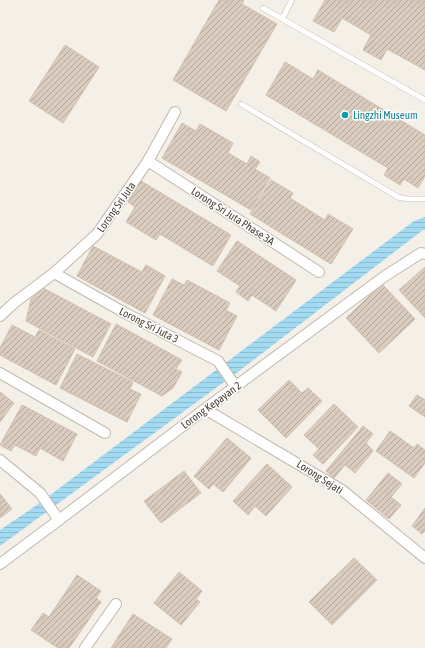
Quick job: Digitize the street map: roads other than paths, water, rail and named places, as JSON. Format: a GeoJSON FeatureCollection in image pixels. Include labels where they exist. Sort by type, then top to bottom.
{"type":"FeatureCollection","features":[{"type":"Feature","properties":{"kind":"street","name":"Lorong Sri Juta"},"geometry":{"type":"LineString","coordinates":[[0,316],[14,303],[54,273],[97,234],[148,161],[175,112]]}},
{"type":"Feature","properties":{"kind":"street","name":"Lorong Sri Juta Phase 3A"},"geometry":{"type":"LineString","coordinates":[[148,161],[319,272]]}},
{"type":"Feature","properties":{"kind":"street","name":"Lorong Kepayan 2"},"geometry":{"type":"LineString","coordinates":[[0,564],[57,516],[205,409],[234,383],[385,276],[424,253]]}},
{"type":"Feature","properties":{"kind":"street","name":"Lorong Sri Juta 3"},"geometry":{"type":"LineString","coordinates":[[54,273],[127,314],[218,361],[234,383]]}},
{"type":"Feature","properties":{"kind":"street"},"geometry":{"type":"LineString","coordinates":[[0,373],[105,433]]}},
{"type":"Feature","properties":{"kind":"street","name":"Lorong Sejati"},"geometry":{"type":"LineString","coordinates":[[205,409],[342,490],[425,558]]}},
{"type":"Feature","properties":{"kind":"street"},"geometry":{"type":"LineString","coordinates":[[0,460],[40,492],[57,516]]}},
{"type":"Feature","properties":{"kind":"street"},"geometry":{"type":"LineString","coordinates":[[85,648],[116,604]]}},
{"type":"Feature","properties":{"kind":"lane"},"geometry":{"type":"LineString","coordinates":[[282,19],[292,0]]}},
{"type":"Feature","properties":{"kind":"lane"},"geometry":{"type":"LineString","coordinates":[[263,8],[425,100]]}},
{"type":"Feature","properties":{"kind":"lane"},"geometry":{"type":"LineString","coordinates":[[241,104],[394,195],[407,199],[425,199]]}},
{"type":"Feature","properties":{"kind":"water"},"geometry":{"type":"Polygon","coordinates":[[[425,217],[425,230],[423,230],[239,371],[0,546],[0,530],[37,505],[414,221],[425,217]]]}},
{"type":"Feature","properties":{"kind":"place","name":"Lingzhi Museum"},"geometry":{"type":"Point","coordinates":[345,115]}}]}
